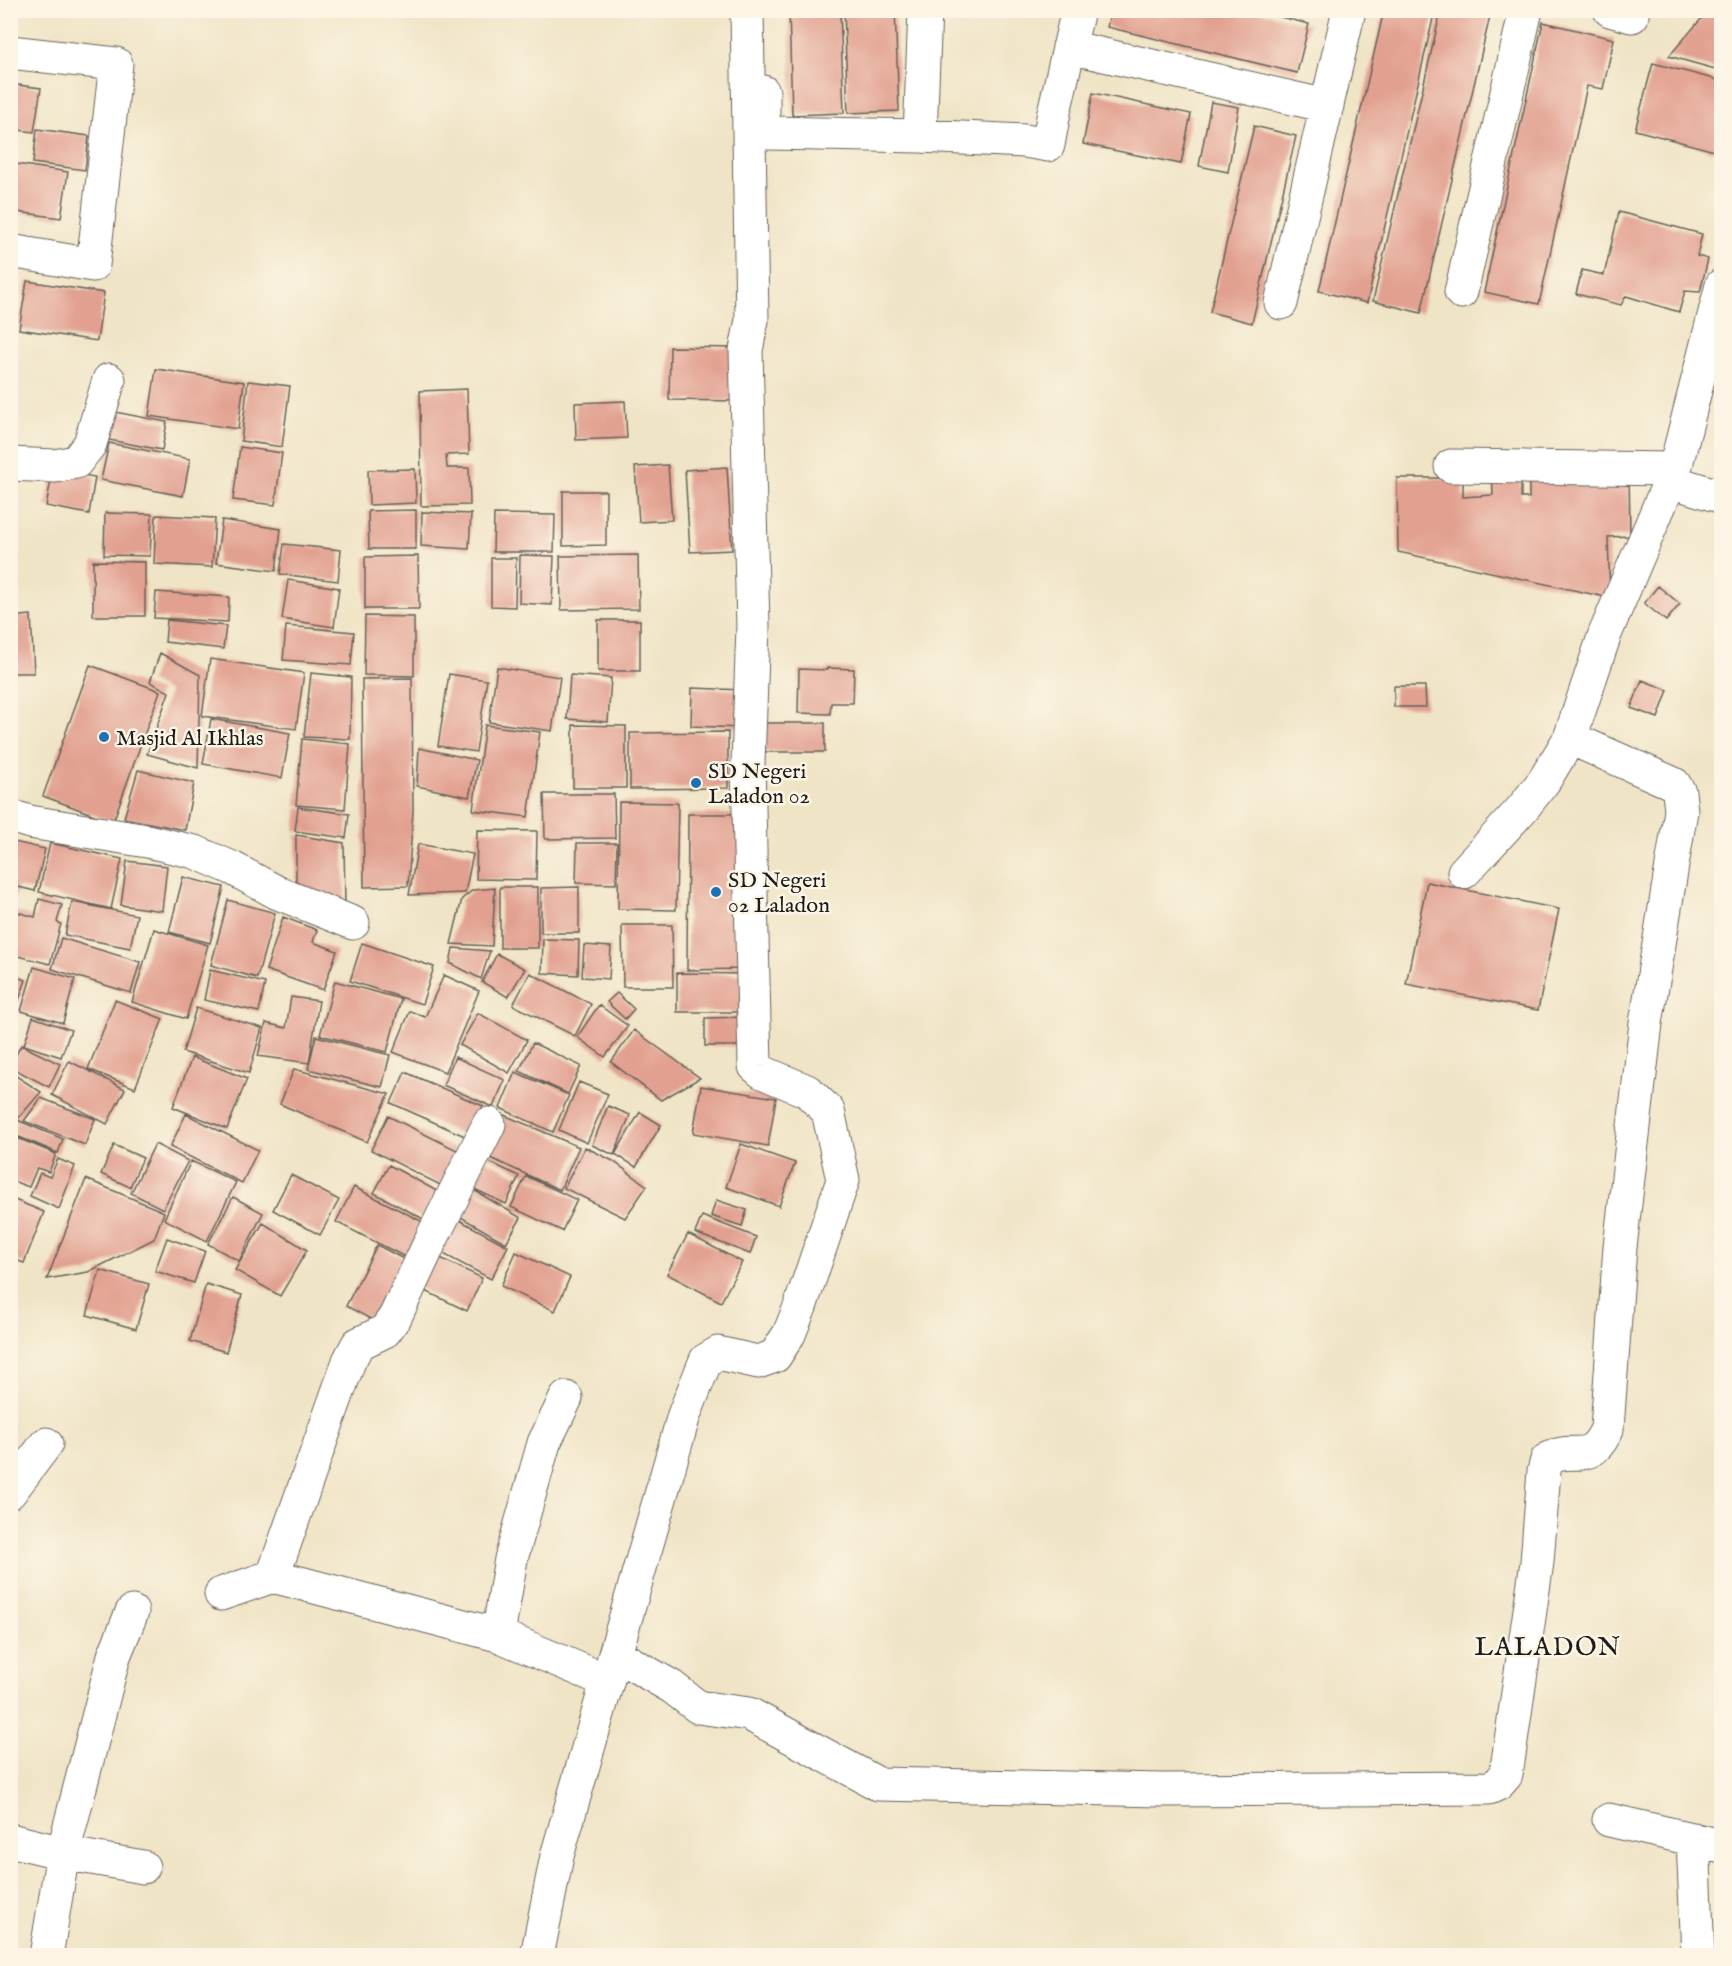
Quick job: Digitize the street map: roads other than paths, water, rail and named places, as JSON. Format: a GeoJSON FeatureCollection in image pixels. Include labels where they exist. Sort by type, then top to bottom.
{"type":"FeatureCollection","features":[{"type":"Feature","properties":{"kind":"street"},"geometry":{"type":"LineString","coordinates":[[537,1956],[557,1856],[684,1415],[706,1360],[718,1353],[758,1362],[775,1356],[789,1334],[800,1307],[843,1180],[828,1111],[807,1091],[762,1072],[755,1066],[748,764],[753,627],[746,350],[752,320],[747,10]]}},
{"type":"Feature","properties":{"kind":"street"},"geometry":{"type":"LineString","coordinates":[[764,10],[763,126],[769,133],[920,136],[1025,141],[1048,145],[1078,10]]}},
{"type":"Feature","properties":{"kind":"street"},"geometry":{"type":"LineString","coordinates":[[920,136],[925,10]]}},
{"type":"Feature","properties":{"kind":"street"},"geometry":{"type":"LineString","coordinates":[[1281,303],[1349,10]]}},
{"type":"Feature","properties":{"kind":"street"},"geometry":{"type":"LineString","coordinates":[[1461,292],[1526,10]]}},
{"type":"Feature","properties":{"kind":"street"},"geometry":{"type":"LineString","coordinates":[[1069,47],[1327,106]]}},
{"type":"Feature","properties":{"kind":"street"},"geometry":{"type":"LineString","coordinates":[[10,52],[116,64],[93,265],[10,251]]}},
{"type":"Feature","properties":{"kind":"street"},"geometry":{"type":"LineString","coordinates":[[1464,872],[1522,809],[1544,781],[1570,738],[1605,634],[1673,475],[1722,285]]}},
{"type":"Feature","properties":{"kind":"street"},"geometry":{"type":"LineString","coordinates":[[10,464],[55,466],[76,462],[90,444],[109,380]]}},
{"type":"Feature","properties":{"kind":"street"},"geometry":{"type":"LineString","coordinates":[[1451,466],[1673,475],[1722,498]]}},
{"type":"Feature","properties":{"kind":"street"},"geometry":{"type":"LineString","coordinates":[[221,1594],[273,1576],[498,1635],[672,1687],[698,1707],[749,1714],[879,1784],[1162,1790],[1489,1788],[1498,1784],[1506,1775],[1537,1562],[1544,1471],[1547,1460],[1553,1456],[1586,1452],[1600,1445],[1607,1429],[1620,1247],[1646,1023],[1681,811],[1679,792],[1674,784],[1570,738]]}},
{"type":"Feature","properties":{"kind":"street"},"geometry":{"type":"LineString","coordinates":[[10,816],[30,822],[147,841],[195,852],[232,868],[270,890],[353,923]]}},
{"type":"Feature","properties":{"kind":"street"},"geometry":{"type":"LineString","coordinates":[[273,1576],[349,1361],[358,1344],[385,1330],[395,1317],[489,1124]]}},
{"type":"Feature","properties":{"kind":"street"},"geometry":{"type":"LineString","coordinates":[[498,1635],[512,1559],[544,1443],[566,1398]]}},
{"type":"Feature","properties":{"kind":"street"},"geometry":{"type":"LineString","coordinates":[[10,1492],[46,1444]]}},
{"type":"Feature","properties":{"kind":"street"},"geometry":{"type":"LineString","coordinates":[[46,1956],[63,1853],[114,1656],[132,1612]]}},
{"type":"Feature","properties":{"kind":"street"},"geometry":{"type":"LineString","coordinates":[[1609,1820],[1708,1843],[1698,1956]]}},
{"type":"Feature","properties":{"kind":"street"},"geometry":{"type":"LineString","coordinates":[[10,1840],[63,1853],[143,1867]]}},
{"type":"Feature","properties":{"kind":"place","name":"Masjid Al Ikhlas"},"geometry":{"type":"Point","coordinates":[104,737]}},
{"type":"Feature","properties":{"kind":"place","name":"SD Negeri Laladon 02"},"geometry":{"type":"Point","coordinates":[696,783]}},
{"type":"Feature","properties":{"kind":"place","name":"SD Negeri 02 Laladon"},"geometry":{"type":"Point","coordinates":[716,892]}},
{"type":"Feature","properties":{"kind":"district","name":"LALADON"},"geometry":{"type":"Point","coordinates":[1548,1646]}}]}
